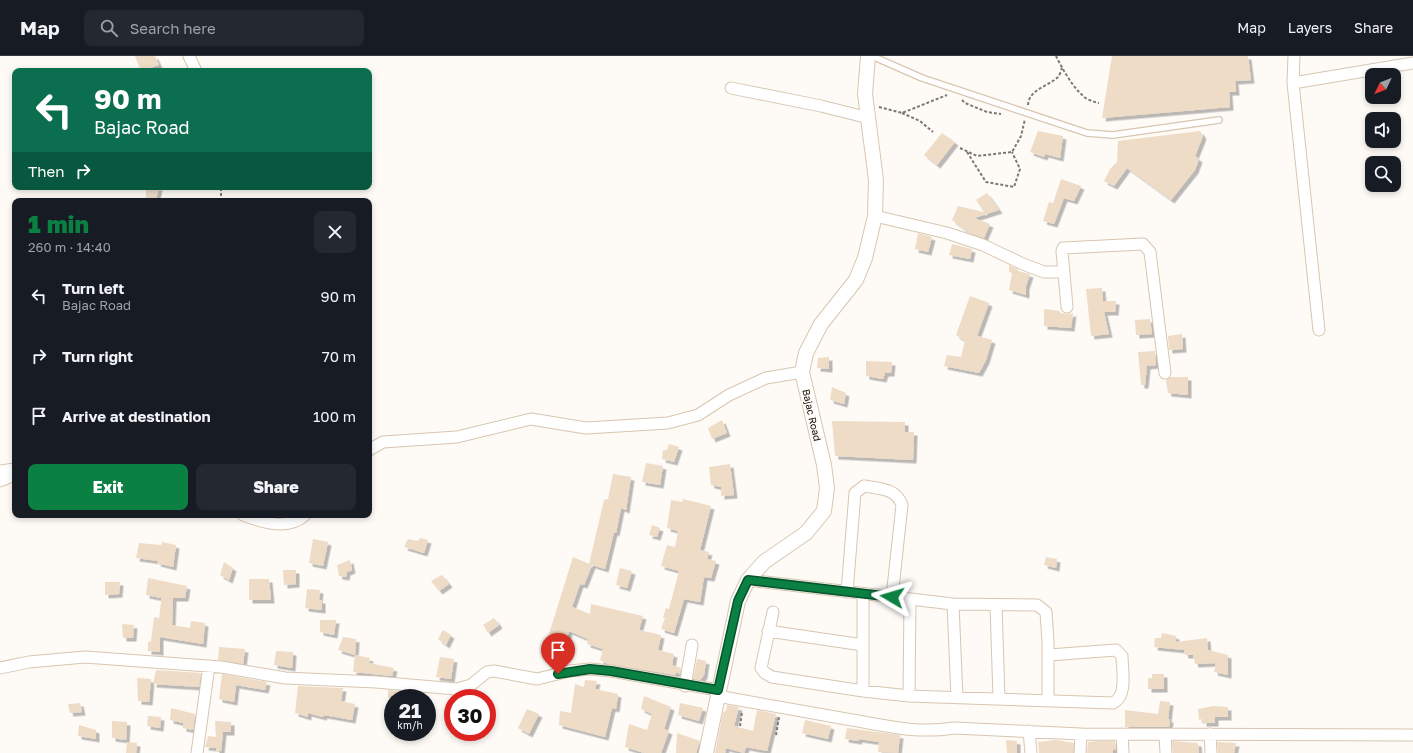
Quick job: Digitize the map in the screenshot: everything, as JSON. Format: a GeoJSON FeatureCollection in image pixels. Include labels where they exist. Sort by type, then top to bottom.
{"type":"FeatureCollection","features":[{"type":"Feature","properties":{"kind":"street"},"geometry":{"type":"LineString","coordinates":[[189,56],[195,68]]}},
{"type":"Feature","properties":{"kind":"street","name":"Bajac Road"},"geometry":{"type":"LineString","coordinates":[[706,753],[738,601],[748,580],[764,562],[806,533],[824,511],[827,488],[824,465],[802,372],[806,353],[821,324],[856,280],[865,258],[875,216],[876,180],[867,111],[868,56]]}},
{"type":"Feature","properties":{"kind":"street"},"geometry":{"type":"LineString","coordinates":[[1294,56],[1293,83],[1320,330]]}},
{"type":"Feature","properties":{"kind":"street"},"geometry":{"type":"LineString","coordinates":[[1293,83],[1413,63]]}},
{"type":"Feature","properties":{"kind":"street"},"geometry":{"type":"LineString","coordinates":[[731,88],[821,106],[867,111]]}},
{"type":"Feature","properties":{"kind":"street"},"geometry":{"type":"LineString","coordinates":[[875,216],[947,233],[982,245],[1044,272],[1064,272]]}},
{"type":"Feature","properties":{"kind":"street"},"geometry":{"type":"LineString","coordinates":[[1068,307],[1063,248],[1142,244],[1147,247],[1150,252],[1165,373]]}},
{"type":"Feature","properties":{"kind":"street"},"geometry":{"type":"LineString","coordinates":[[372,448],[383,442],[457,438],[531,419],[586,428],[668,423],[698,414],[729,395],[766,378],[802,372]]}},
{"type":"Feature","properties":{"kind":"street"},"geometry":{"type":"LineString","coordinates":[[0,471],[12,469]]}},
{"type":"Feature","properties":{"kind":"street"},"geometry":{"type":"LineString","coordinates":[[0,481],[12,476]]}},
{"type":"Feature","properties":{"kind":"street"},"geometry":{"type":"LineString","coordinates":[[847,592],[855,493],[864,486],[894,492],[900,498],[902,506],[892,597]]}},
{"type":"Feature","properties":{"kind":"street"},"geometry":{"type":"LineString","coordinates":[[250,518],[259,522],[284,524],[298,518]]}},
{"type":"Feature","properties":{"kind":"street"},"geometry":{"type":"LineString","coordinates":[[748,580],[954,604],[1037,605],[1046,612],[1049,655],[1048,701]]}},
{"type":"Feature","properties":{"kind":"street"},"geometry":{"type":"LineString","coordinates":[[863,594],[863,691]]}},
{"type":"Feature","properties":{"kind":"street"},"geometry":{"type":"LineString","coordinates":[[909,696],[910,599]]}},
{"type":"Feature","properties":{"kind":"street"},"geometry":{"type":"LineString","coordinates":[[954,604],[957,698]]}},
{"type":"Feature","properties":{"kind":"street"},"geometry":{"type":"LineString","coordinates":[[996,605],[1000,698]]}},
{"type":"Feature","properties":{"kind":"street"},"geometry":{"type":"LineString","coordinates":[[773,612],[761,668],[765,673],[772,677],[863,691],[909,696],[1113,703],[1122,695],[1122,656],[1116,650],[1049,655]]}},
{"type":"Feature","properties":{"kind":"street"},"geometry":{"type":"LineString","coordinates":[[768,631],[863,644]]}},
{"type":"Feature","properties":{"kind":"street"},"geometry":{"type":"LineString","coordinates":[[685,686],[692,645]]}},
{"type":"Feature","properties":{"kind":"street"},"geometry":{"type":"LineString","coordinates":[[0,668],[29,662],[85,657],[209,666],[285,678],[376,682],[456,689],[471,685],[487,672],[494,670],[537,679],[570,671],[590,669],[611,671],[718,693],[744,701],[882,727],[934,731],[954,728],[1081,734],[1413,735]]}},
{"type":"Feature","properties":{"kind":"street"},"geometry":{"type":"LineString","coordinates":[[197,753],[209,666]]}},
{"type":"Feature","properties":{"kind":"street"},"geometry":{"type":"LineString","coordinates":[[1029,731],[1031,753]]}},
{"type":"Feature","properties":{"kind":"street"},"geometry":{"type":"LineString","coordinates":[[1080,753],[1081,734]]}},
{"type":"Feature","properties":{"kind":"street"},"geometry":{"type":"LineString","coordinates":[[1122,734],[1123,753]]}},
{"type":"Feature","properties":{"kind":"street"},"geometry":{"type":"LineString","coordinates":[[1210,734],[1211,753]]}},
{"type":"Feature","properties":{"kind":"street"},"geometry":{"type":"LineString","coordinates":[[1165,735],[1166,753]]}},
{"type":"Feature","properties":{"kind":"lane"},"geometry":{"type":"LineString","coordinates":[[872,56],[922,78],[1027,115],[1087,134],[1112,135],[1219,120]]}},
{"type":"Feature","properties":{"kind":"path"},"geometry":{"type":"LineString","coordinates":[[1056,56],[1062,68],[1088,100],[1099,103]]}},
{"type":"Feature","properties":{"kind":"path"},"geometry":{"type":"LineString","coordinates":[[1012,152],[1021,136],[1027,115],[1028,100],[1040,87],[1058,77],[1062,68]]}},
{"type":"Feature","properties":{"kind":"path"},"geometry":{"type":"LineString","coordinates":[[902,113],[959,90]]}},
{"type":"Feature","properties":{"kind":"path"},"geometry":{"type":"LineString","coordinates":[[867,111],[902,113],[920,121],[932,132]]}},
{"type":"Feature","properties":{"kind":"path"},"geometry":{"type":"LineString","coordinates":[[960,148],[977,156],[1012,152]]}},
{"type":"Feature","properties":{"kind":"path"},"geometry":{"type":"LineString","coordinates":[[966,151],[986,182],[1014,187],[1020,168],[1012,152]]}},
{"type":"Feature","properties":{"kind":"path"},"geometry":{"type":"LineString","coordinates":[[740,726],[744,701]]}},
{"type":"Feature","properties":{"kind":"path"},"geometry":{"type":"LineString","coordinates":[[776,735],[781,708]]}},
{"type":"Feature","properties":{"kind":"building"},"geometry":{"type":"Polygon","coordinates":[[[135,56],[155,56],[159,65],[150,68],[140,68],[135,56]]]}},
{"type":"Feature","properties":{"kind":"building"},"geometry":{"type":"Polygon","coordinates":[[[1112,56],[1248,56],[1251,80],[1235,81],[1236,92],[1229,92],[1230,107],[1102,118],[1112,56]]]}},
{"type":"Feature","properties":{"kind":"building"},"geometry":{"type":"Polygon","coordinates":[[[1038,131],[1063,136],[1060,158],[1045,154],[1044,157],[1030,152],[1038,131]]]}},
{"type":"Feature","properties":{"kind":"building"},"geometry":{"type":"Polygon","coordinates":[[[1200,131],[1203,136],[1195,156],[1199,159],[1195,170],[1171,200],[1127,168],[1114,186],[1104,181],[1110,169],[1117,162],[1118,141],[1200,131]]]}},
{"type":"Feature","properties":{"kind":"building"},"geometry":{"type":"Polygon","coordinates":[[[942,133],[955,142],[937,165],[924,155],[942,133]]]}},
{"type":"Feature","properties":{"kind":"building"},"geometry":{"type":"Polygon","coordinates":[[[1061,179],[1081,186],[1074,201],[1064,198],[1054,224],[1043,221],[1049,202],[1053,203],[1061,179]]]}},
{"type":"Feature","properties":{"kind":"building"},"geometry":{"type":"Polygon","coordinates":[[[146,190],[158,190],[156,198],[146,198],[146,190]]]}},
{"type":"Feature","properties":{"kind":"building"},"geometry":{"type":"Polygon","coordinates":[[[987,193],[999,210],[974,218],[990,224],[984,238],[971,234],[952,220],[958,206],[984,212],[976,200],[987,193]]]}},
{"type":"Feature","properties":{"kind":"building"},"geometry":{"type":"Polygon","coordinates":[[[918,233],[932,237],[928,252],[915,249],[918,233]]]}},
{"type":"Feature","properties":{"kind":"building"},"geometry":{"type":"Polygon","coordinates":[[[952,244],[972,249],[970,259],[949,255],[952,244]]]}},
{"type":"Feature","properties":{"kind":"building"},"geometry":{"type":"Polygon","coordinates":[[[1009,265],[1018,269],[1017,271],[1030,274],[1026,286],[1026,295],[1009,290],[1012,273],[1009,272],[1009,265]]]}},
{"type":"Feature","properties":{"kind":"building"},"geometry":{"type":"Polygon","coordinates":[[[1102,288],[1103,301],[1116,301],[1115,312],[1104,312],[1109,334],[1091,336],[1086,289],[1102,288]]]}},
{"type":"Feature","properties":{"kind":"building"},"geometry":{"type":"Polygon","coordinates":[[[970,296],[989,303],[977,336],[992,340],[986,360],[979,373],[944,366],[947,355],[961,357],[965,341],[956,335],[970,296]]]}},
{"type":"Feature","properties":{"kind":"building"},"geometry":{"type":"Polygon","coordinates":[[[1044,309],[1060,311],[1060,313],[1067,314],[1073,313],[1071,328],[1044,326],[1044,309]]]}},
{"type":"Feature","properties":{"kind":"building"},"geometry":{"type":"Polygon","coordinates":[[[1150,319],[1152,334],[1136,335],[1135,320],[1150,319]]]}},
{"type":"Feature","properties":{"kind":"building"},"geometry":{"type":"Polygon","coordinates":[[[1182,334],[1183,349],[1169,350],[1168,336],[1182,334]]]}},
{"type":"Feature","properties":{"kind":"building"},"geometry":{"type":"Polygon","coordinates":[[[1155,351],[1156,365],[1147,366],[1145,385],[1141,385],[1138,352],[1155,351]]]}},
{"type":"Feature","properties":{"kind":"building"},"geometry":{"type":"Polygon","coordinates":[[[829,357],[829,369],[817,368],[818,358],[829,357]]]}},
{"type":"Feature","properties":{"kind":"building"},"geometry":{"type":"Polygon","coordinates":[[[866,361],[892,362],[891,373],[885,373],[883,379],[866,376],[866,361]]]}},
{"type":"Feature","properties":{"kind":"building"},"geometry":{"type":"Polygon","coordinates":[[[1170,377],[1188,377],[1188,395],[1168,393],[1166,380],[1170,377]]]}},
{"type":"Feature","properties":{"kind":"building"},"geometry":{"type":"Polygon","coordinates":[[[832,387],[846,393],[844,404],[830,400],[832,387]]]}},
{"type":"Feature","properties":{"kind":"building"},"geometry":{"type":"Polygon","coordinates":[[[722,420],[727,433],[712,439],[708,428],[722,420]]]}},
{"type":"Feature","properties":{"kind":"building"},"geometry":{"type":"Polygon","coordinates":[[[832,421],[905,422],[905,432],[914,432],[913,460],[835,456],[832,421]]]}},
{"type":"Feature","properties":{"kind":"building"},"geometry":{"type":"Polygon","coordinates":[[[669,444],[679,447],[674,462],[662,459],[663,450],[667,450],[669,444]]]}},
{"type":"Feature","properties":{"kind":"building"},"geometry":{"type":"Polygon","coordinates":[[[646,463],[663,466],[660,485],[642,482],[646,463]]]}},
{"type":"Feature","properties":{"kind":"building"},"geometry":{"type":"Polygon","coordinates":[[[730,464],[734,495],[721,496],[721,487],[711,485],[709,467],[730,464]]]}},
{"type":"Feature","properties":{"kind":"building"},"geometry":{"type":"Polygon","coordinates":[[[613,474],[631,477],[626,510],[621,508],[616,533],[614,532],[605,569],[589,564],[604,500],[608,499],[613,474]]]}},
{"type":"Feature","properties":{"kind":"building"},"geometry":{"type":"Polygon","coordinates":[[[683,499],[711,506],[700,550],[709,552],[707,559],[716,561],[711,578],[704,577],[700,602],[684,599],[674,633],[661,629],[665,618],[663,617],[666,608],[669,609],[679,571],[661,566],[667,545],[675,547],[678,531],[667,528],[671,500],[682,502],[683,499]]]}},
{"type":"Feature","properties":{"kind":"building"},"geometry":{"type":"Polygon","coordinates":[[[652,525],[660,528],[657,537],[649,535],[652,525]]]}},
{"type":"Feature","properties":{"kind":"building"},"geometry":{"type":"Polygon","coordinates":[[[420,538],[428,540],[424,553],[404,547],[408,539],[418,541],[420,538]]]}},
{"type":"Feature","properties":{"kind":"building"},"geometry":{"type":"Polygon","coordinates":[[[313,539],[328,542],[323,566],[309,563],[313,539]]]}},
{"type":"Feature","properties":{"kind":"building"},"geometry":{"type":"Polygon","coordinates":[[[162,542],[176,545],[173,567],[157,563],[158,561],[136,558],[139,543],[161,545],[162,542]]]}},
{"type":"Feature","properties":{"kind":"building"},"geometry":{"type":"Polygon","coordinates":[[[573,557],[592,565],[584,585],[580,584],[572,607],[590,614],[591,604],[643,616],[639,630],[661,635],[658,650],[674,654],[672,665],[681,668],[680,674],[676,672],[676,675],[608,664],[600,660],[603,649],[587,644],[588,639],[569,631],[567,638],[549,634],[573,557]]]}},
{"type":"Feature","properties":{"kind":"building"},"geometry":{"type":"Polygon","coordinates":[[[1046,557],[1057,559],[1056,568],[1044,565],[1046,557]]]}},
{"type":"Feature","properties":{"kind":"building"},"geometry":{"type":"Polygon","coordinates":[[[350,560],[352,570],[347,572],[346,577],[339,576],[337,565],[350,560]]]}},
{"type":"Feature","properties":{"kind":"building"},"geometry":{"type":"Polygon","coordinates":[[[224,562],[233,568],[229,580],[220,575],[224,562]]]}},
{"type":"Feature","properties":{"kind":"building"},"geometry":{"type":"Polygon","coordinates":[[[620,568],[632,571],[627,588],[616,585],[620,568]]]}},
{"type":"Feature","properties":{"kind":"building"},"geometry":{"type":"Polygon","coordinates":[[[283,570],[296,570],[296,584],[284,585],[283,570]]]}},
{"type":"Feature","properties":{"kind":"building"},"geometry":{"type":"Polygon","coordinates":[[[442,575],[449,584],[439,591],[431,581],[442,575]]]}},
{"type":"Feature","properties":{"kind":"building"},"geometry":{"type":"Polygon","coordinates":[[[148,578],[187,586],[185,598],[173,598],[172,625],[190,628],[191,621],[205,623],[203,644],[160,637],[160,652],[148,651],[148,642],[151,641],[154,617],[159,618],[159,620],[161,598],[146,595],[148,578]]]}},
{"type":"Feature","properties":{"kind":"building"},"geometry":{"type":"Polygon","coordinates":[[[249,579],[269,579],[271,600],[249,600],[249,579]]]}},
{"type":"Feature","properties":{"kind":"building"},"geometry":{"type":"Polygon","coordinates":[[[105,582],[120,582],[119,594],[105,595],[105,582]]]}},
{"type":"Feature","properties":{"kind":"building"},"geometry":{"type":"Polygon","coordinates":[[[307,589],[320,590],[319,600],[322,600],[322,610],[305,608],[307,589]]]}},
{"type":"Feature","properties":{"kind":"building"},"geometry":{"type":"Polygon","coordinates":[[[494,618],[499,625],[488,633],[483,625],[494,618]]]}},
{"type":"Feature","properties":{"kind":"building"},"geometry":{"type":"Polygon","coordinates":[[[320,620],[336,620],[334,635],[320,632],[320,620]]]}},
{"type":"Feature","properties":{"kind":"building"},"geometry":{"type":"Polygon","coordinates":[[[122,624],[134,625],[133,638],[123,638],[122,624]]]}},
{"type":"Feature","properties":{"kind":"building"},"geometry":{"type":"Polygon","coordinates":[[[443,630],[451,635],[446,645],[438,639],[443,630]]]}},
{"type":"Feature","properties":{"kind":"building"},"geometry":{"type":"Polygon","coordinates":[[[1162,633],[1176,636],[1176,642],[1207,638],[1208,650],[1228,655],[1228,675],[1214,672],[1216,663],[1195,664],[1193,655],[1185,655],[1184,650],[1154,647],[1155,638],[1161,638],[1162,633]]]}},
{"type":"Feature","properties":{"kind":"building"},"geometry":{"type":"Polygon","coordinates":[[[343,637],[356,639],[355,655],[338,650],[343,637]]]}},
{"type":"Feature","properties":{"kind":"building"},"geometry":{"type":"Polygon","coordinates":[[[219,647],[245,649],[243,664],[218,660],[219,647]]]}},
{"type":"Feature","properties":{"kind":"building"},"geometry":{"type":"Polygon","coordinates":[[[276,651],[293,652],[292,668],[274,665],[276,651]]]}},
{"type":"Feature","properties":{"kind":"building"},"geometry":{"type":"Polygon","coordinates":[[[355,655],[370,658],[369,663],[394,668],[392,676],[353,672],[355,655]]]}},
{"type":"Feature","properties":{"kind":"building"},"geometry":{"type":"Polygon","coordinates":[[[440,657],[454,659],[451,679],[436,677],[440,657]]]}},
{"type":"Feature","properties":{"kind":"building"},"geometry":{"type":"Polygon","coordinates":[[[697,659],[706,661],[704,675],[700,680],[693,679],[697,659]]]}},
{"type":"Feature","properties":{"kind":"building"},"geometry":{"type":"Polygon","coordinates":[[[156,670],[201,673],[199,687],[153,684],[156,670]]]}},
{"type":"Feature","properties":{"kind":"building"},"geometry":{"type":"Polygon","coordinates":[[[222,674],[267,682],[265,690],[236,685],[234,702],[219,699],[222,674]]]}},
{"type":"Feature","properties":{"kind":"building"},"geometry":{"type":"Polygon","coordinates":[[[1152,674],[1164,674],[1164,689],[1148,689],[1148,678],[1152,678],[1152,674]]]}},
{"type":"Feature","properties":{"kind":"building"},"geometry":{"type":"Polygon","coordinates":[[[137,678],[151,679],[149,702],[138,701],[137,678]]]}},
{"type":"Feature","properties":{"kind":"building"},"geometry":{"type":"Polygon","coordinates":[[[585,680],[597,681],[595,689],[618,694],[616,709],[612,708],[605,737],[559,725],[560,711],[571,713],[575,684],[584,687],[585,680]]]}},
{"type":"Feature","properties":{"kind":"building"},"geometry":{"type":"Polygon","coordinates":[[[298,686],[343,688],[341,701],[355,704],[352,720],[324,715],[323,717],[308,713],[308,717],[295,713],[298,686]]]}},
{"type":"Feature","properties":{"kind":"building"},"geometry":{"type":"Polygon","coordinates":[[[644,696],[671,707],[664,729],[669,731],[661,753],[644,753],[625,747],[629,724],[647,730],[652,714],[641,709],[644,696]]]}},
{"type":"Feature","properties":{"kind":"building"},"geometry":{"type":"Polygon","coordinates":[[[1160,701],[1170,702],[1168,719],[1170,719],[1169,727],[1125,727],[1125,710],[1158,714],[1160,701]]]}},
{"type":"Feature","properties":{"kind":"building"},"geometry":{"type":"Polygon","coordinates":[[[80,703],[82,712],[70,713],[68,704],[80,703]]]}},
{"type":"Feature","properties":{"kind":"building"},"geometry":{"type":"Polygon","coordinates":[[[680,703],[703,708],[699,721],[678,715],[680,703]]]}},
{"type":"Feature","properties":{"kind":"building"},"geometry":{"type":"Polygon","coordinates":[[[727,705],[739,707],[734,726],[753,731],[757,710],[776,714],[767,751],[746,747],[744,753],[726,748],[725,753],[715,753],[723,712],[726,711],[727,705]]]}},
{"type":"Feature","properties":{"kind":"building"},"geometry":{"type":"Polygon","coordinates":[[[1213,706],[1228,707],[1228,717],[1215,717],[1215,723],[1203,723],[1203,719],[1199,720],[1198,709],[1213,706]]]}},
{"type":"Feature","properties":{"kind":"building"},"geometry":{"type":"Polygon","coordinates":[[[171,708],[195,714],[193,730],[183,728],[183,723],[170,720],[171,708]]]}},
{"type":"Feature","properties":{"kind":"building"},"geometry":{"type":"Polygon","coordinates":[[[527,709],[539,714],[529,734],[518,728],[527,709]]]}},
{"type":"Feature","properties":{"kind":"building"},"geometry":{"type":"Polygon","coordinates":[[[148,716],[161,717],[160,728],[147,726],[148,716]]]}},
{"type":"Feature","properties":{"kind":"building"},"geometry":{"type":"Polygon","coordinates":[[[805,720],[831,726],[828,739],[802,733],[805,720]]]}},
{"type":"Feature","properties":{"kind":"building"},"geometry":{"type":"Polygon","coordinates":[[[112,721],[127,722],[126,740],[112,738],[112,721]]]}},
{"type":"Feature","properties":{"kind":"building"},"geometry":{"type":"Polygon","coordinates":[[[215,721],[231,722],[231,732],[223,732],[221,751],[216,751],[216,748],[205,747],[208,736],[216,737],[215,721]]]}},
{"type":"Feature","properties":{"kind":"building"},"geometry":{"type":"Polygon","coordinates":[[[79,725],[96,730],[96,739],[78,736],[79,725]]]}},
{"type":"Feature","properties":{"kind":"building"},"geometry":{"type":"Polygon","coordinates":[[[847,728],[900,735],[898,753],[878,752],[879,742],[859,739],[858,741],[845,739],[847,728]]]}},
{"type":"Feature","properties":{"kind":"building"},"geometry":{"type":"Polygon","coordinates":[[[677,733],[700,741],[696,753],[676,753],[677,733]]]}},
{"type":"Feature","properties":{"kind":"building"},"geometry":{"type":"Polygon","coordinates":[[[1006,740],[1017,741],[1017,753],[1007,753],[1006,740]]]}},
{"type":"Feature","properties":{"kind":"building"},"geometry":{"type":"Polygon","coordinates":[[[1056,740],[1074,743],[1073,753],[1039,753],[1038,742],[1056,740]]]}},
{"type":"Feature","properties":{"kind":"building"},"geometry":{"type":"Polygon","coordinates":[[[1115,741],[1116,749],[1113,750],[1113,753],[1087,753],[1088,742],[1115,741]]]}},
{"type":"Feature","properties":{"kind":"building"},"geometry":{"type":"Polygon","coordinates":[[[1172,741],[1198,743],[1199,753],[1173,753],[1172,741]]]}},
{"type":"Feature","properties":{"kind":"building"},"geometry":{"type":"Polygon","coordinates":[[[127,742],[137,743],[136,753],[126,753],[127,742]]]}},
{"type":"Feature","properties":{"kind":"building"},"geometry":{"type":"Polygon","coordinates":[[[1217,742],[1236,743],[1234,753],[1218,753],[1217,742]]]}},
{"type":"Feature","properties":{"kind":"route"},"geometry":{"type":"LineString","coordinates":[[558,674],[590,669],[611,671],[685,686],[718,690],[738,601],[748,580],[892,597]]}}]}
